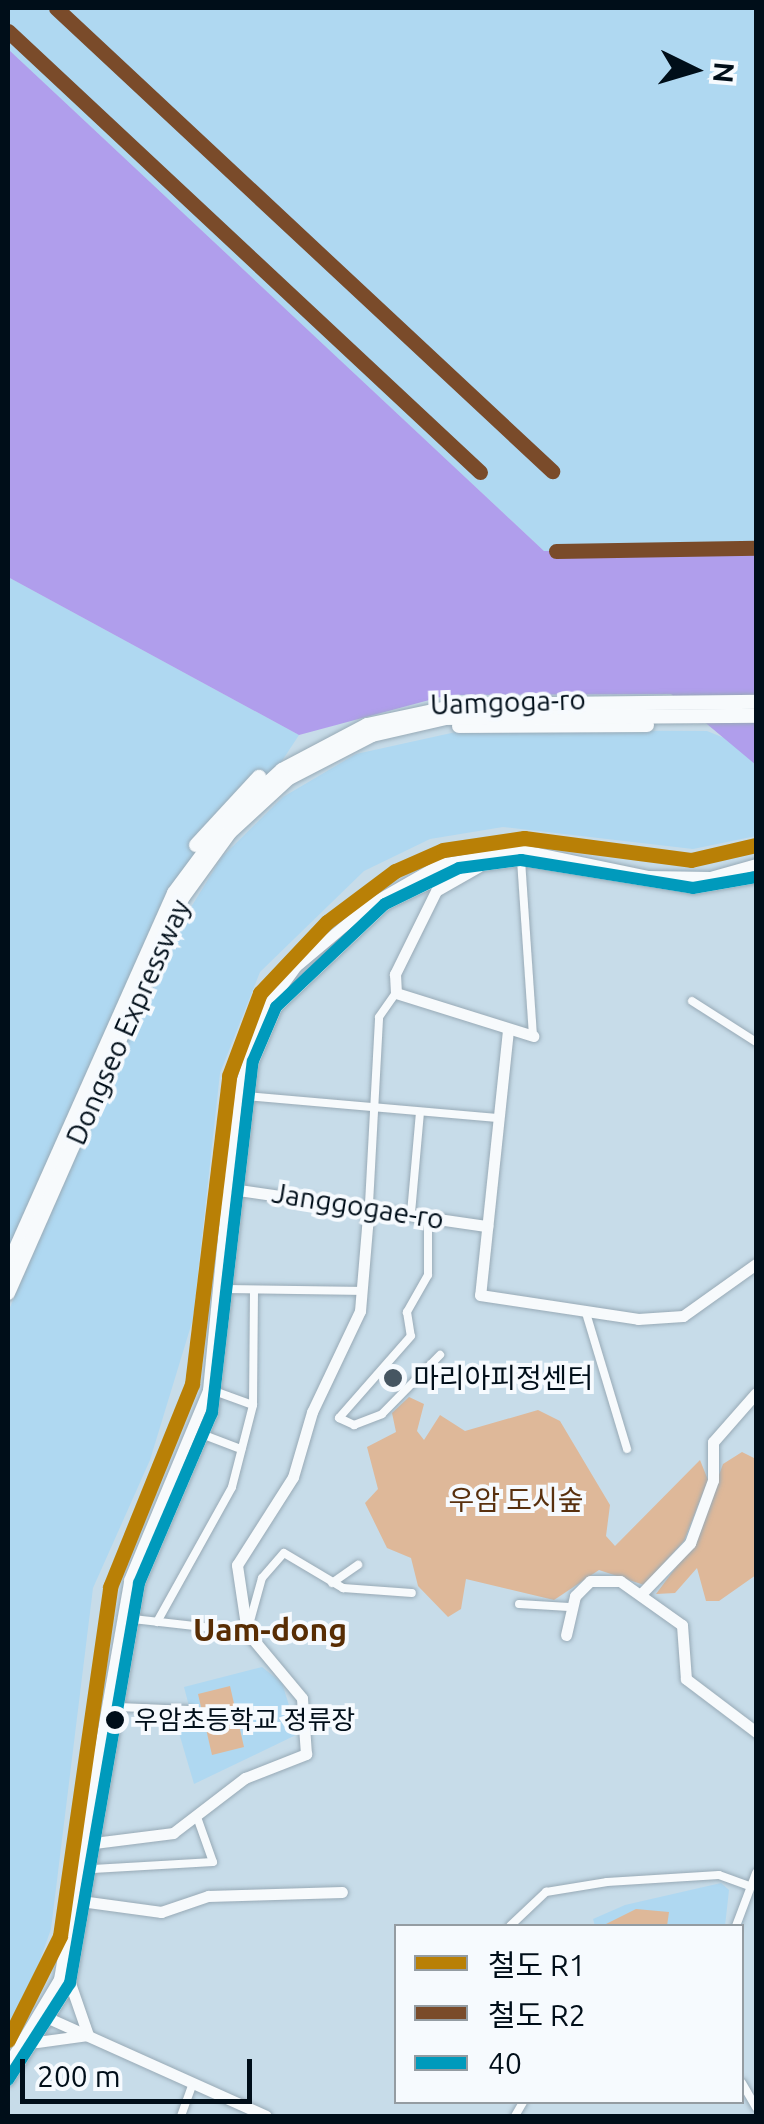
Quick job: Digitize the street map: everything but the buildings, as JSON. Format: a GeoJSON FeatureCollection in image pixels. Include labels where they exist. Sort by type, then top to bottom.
{"type":"FeatureCollection","features":[{"type":"Feature","properties":{"kind":"highway","name":"Dongseo Expressway"},"geometry":{"type":"LineString","coordinates":[[8,1266],[174,893],[229,819],[282,770],[367,726],[461,705],[756,700]]}},
{"type":"Feature","properties":{"kind":"highway","name":"Uamgoga-ro"},"geometry":{"type":"LineString","coordinates":[[163,937],[250,820],[364,744],[427,728],[756,716]]}},
{"type":"Feature","properties":{"kind":"highway","name":"Dongseo Expressway"},"geometry":{"type":"LineString","coordinates":[[8,1294],[163,937]]}},
{"type":"Feature","properties":{"kind":"main road"},"geometry":{"type":"LineString","coordinates":[[8,2064],[70,1983],[88,1902],[92,1843],[126,1618],[208,1390],[252,1031],[296,966],[370,904],[440,864],[522,850],[647,876],[710,877],[756,864]]}},
{"type":"Feature","properties":{"kind":"main road"},"geometry":{"type":"LineString","coordinates":[[243,1096],[261,1034],[302,973],[385,904],[482,864],[521,860],[651,886],[756,878]]}},
{"type":"Feature","properties":{"kind":"main road"},"geometry":{"type":"LineString","coordinates":[[482,864],[436,890],[395,974],[396,993],[532,1036]]}},
{"type":"Feature","properties":{"kind":"main road"},"geometry":{"type":"LineString","coordinates":[[508,1030],[480,1295],[586,1312],[682,1316],[756,1264]]}},
{"type":"Feature","properties":{"kind":"main road"},"geometry":{"type":"LineString","coordinates":[[8,2080],[37,2042],[60,1979],[92,1843],[117,1706],[126,1618],[204,1435],[217,1392],[231,1290],[234,1190]]}},
{"type":"Feature","properties":{"kind":"main road","name":"Janggogae-ro"},"geometry":{"type":"LineString","coordinates":[[234,1190],[369,1204],[488,1226]]}},
{"type":"Feature","properties":{"kind":"main road"},"geometry":{"type":"LineString","coordinates":[[92,1843],[173,1833],[245,1778],[306,1754],[302,1698],[247,1632],[238,1565],[293,1477],[362,1291],[369,1204]]}},
{"type":"Feature","properties":{"kind":"main road"},"geometry":{"type":"LineString","coordinates":[[641,1594],[690,1543],[712,1480],[713,1442],[756,1393]]}},
{"type":"Feature","properties":{"kind":"main road"},"geometry":{"type":"LineString","coordinates":[[566,1635],[569,1607],[602,1578],[641,1594],[682,1624],[686,1679],[756,1732]]}},
{"type":"Feature","properties":{"kind":"main road"},"geometry":{"type":"LineString","coordinates":[[88,1902],[161,1912],[208,1896],[342,1892]]}},
{"type":"Feature","properties":{"kind":"main road"},"geometry":{"type":"LineString","coordinates":[[70,1983],[88,2035]]}},
{"type":"Feature","properties":{"kind":"main road"},"geometry":{"type":"LineString","coordinates":[[47,2017],[266,2116]]}},
{"type":"Feature","properties":{"kind":"main road"},"geometry":{"type":"LineString","coordinates":[[37,2042],[88,2035]]}},
{"type":"Feature","properties":{"kind":"street"},"geometry":{"type":"LineString","coordinates":[[521,860],[532,1036]]}},
{"type":"Feature","properties":{"kind":"street"},"geometry":{"type":"LineString","coordinates":[[369,1204],[379,1016],[396,993]]}},
{"type":"Feature","properties":{"kind":"street"},"geometry":{"type":"LineString","coordinates":[[692,1001],[756,1042]]}},
{"type":"Feature","properties":{"kind":"street"},"geometry":{"type":"LineString","coordinates":[[243,1096],[500,1118]]}},
{"type":"Feature","properties":{"kind":"street"},"geometry":{"type":"LineString","coordinates":[[412,1213],[420,1112]]}},
{"type":"Feature","properties":{"kind":"street"},"geometry":{"type":"LineString","coordinates":[[428,1216],[421,1288],[407,1312],[409,1339],[338,1418],[354,1425],[382,1414],[440,1355]]}},
{"type":"Feature","properties":{"kind":"street"},"geometry":{"type":"LineString","coordinates":[[231,1290],[362,1291]]}},
{"type":"Feature","properties":{"kind":"street"},"geometry":{"type":"LineString","coordinates":[[157,1622],[214,1529],[241,1449],[252,1405],[254,1290]]}},
{"type":"Feature","properties":{"kind":"street"},"geometry":{"type":"LineString","coordinates":[[586,1312],[627,1449]]}},
{"type":"Feature","properties":{"kind":"street"},"geometry":{"type":"LineString","coordinates":[[217,1392],[252,1405]]}},
{"type":"Feature","properties":{"kind":"street"},"geometry":{"type":"LineString","coordinates":[[204,1435],[241,1449]]}},
{"type":"Feature","properties":{"kind":"street"},"geometry":{"type":"LineString","coordinates":[[126,1618],[247,1632],[262,1578],[284,1553],[332,1584],[412,1593]]}},
{"type":"Feature","properties":{"kind":"street"},"geometry":{"type":"LineString","coordinates":[[332,1584],[358,1565]]}},
{"type":"Feature","properties":{"kind":"street"},"geometry":{"type":"LineString","coordinates":[[520,1604],[569,1607]]}},
{"type":"Feature","properties":{"kind":"street"},"geometry":{"type":"LineString","coordinates":[[117,1706],[190,1710]]}},
{"type":"Feature","properties":{"kind":"street"},"geometry":{"type":"LineString","coordinates":[[93,1869],[213,1862],[198,1817]]}},
{"type":"Feature","properties":{"kind":"street"},"geometry":{"type":"LineString","coordinates":[[737,1924],[756,1873]]}},
{"type":"Feature","properties":{"kind":"street"},"geometry":{"type":"LineString","coordinates":[[512,1924],[546,1892],[606,1882],[718,1875],[750,1886]]}},
{"type":"Feature","properties":{"kind":"street"},"geometry":{"type":"LineString","coordinates":[[181,2116],[194,2081]]}},
{"type":"Feature","properties":{"kind":"shaded area"},"geometry":{"type":"Polygon","coordinates":[[[8,8],[756,8],[756,552],[544,551],[8,49],[8,8]]]}},
{"type":"Feature","properties":{"kind":"shaded area"},"geometry":{"type":"Polygon","coordinates":[[[8,49],[544,551],[756,552],[756,765],[671,694],[448,695],[299,735],[8,577],[8,49]]]}},
{"type":"Feature","properties":{"kind":"shaded area"},"geometry":{"type":"Polygon","coordinates":[[[8,577],[299,735],[230,840],[215,832],[8,1276],[8,577]]]}},
{"type":"Feature","properties":{"kind":"shaded area"},"geometry":{"type":"Polygon","coordinates":[[[465,730],[707,731],[739,744],[756,765],[756,836],[693,849],[503,827],[430,839],[364,871],[260,972],[220,1073],[193,1319],[150,1460],[93,1588],[51,1929],[28,1994],[8,2022],[8,1312],[167,946],[222,857],[283,797],[356,754],[465,730]]]}},
{"type":"Feature","properties":{"kind":"shaded area"},"geometry":{"type":"Polygon","coordinates":[[[262,1667],[282,1683],[298,1734],[194,1784],[174,1716],[190,1710],[184,1687],[262,1667]]]}},
{"type":"Feature","properties":{"kind":"shaded area"},"geometry":{"type":"Polygon","coordinates":[[[721,1883],[729,1890],[725,1924],[594,1924],[593,1919],[625,1905],[721,1883]]]}},
{"type":"Feature","properties":{"kind":"green space","name":"우암 도시숲"},"geometry":{"type":"Polygon","coordinates":[[[409,1397],[424,1404],[417,1431],[424,1440],[440,1415],[465,1431],[538,1410],[560,1421],[610,1505],[606,1536],[615,1546],[700,1460],[708,1480],[684,1541],[644,1585],[599,1570],[554,1600],[466,1579],[461,1609],[448,1617],[418,1586],[411,1558],[387,1548],[365,1503],[378,1489],[367,1447],[396,1432],[392,1413],[409,1397]]]}},
{"type":"Feature","properties":{"kind":"green space"},"geometry":{"type":"Polygon","coordinates":[[[742,1452],[756,1459],[756,1575],[719,1601],[706,1601],[697,1568],[675,1593],[656,1594],[694,1543],[723,1464],[742,1452]]]}},
{"type":"Feature","properties":{"kind":"green space"},"geometry":{"type":"Polygon","coordinates":[[[230,1686],[244,1747],[212,1755],[198,1694],[230,1686]]]}},
{"type":"Feature","properties":{"kind":"green space"},"geometry":{"type":"Polygon","coordinates":[[[636,1909],[669,1912],[667,1924],[606,1924],[636,1909]]]}},
{"type":"Feature","properties":{"kind":"rail line","name":"R2"},"geometry":{"type":"LineString","coordinates":[[56,8],[552,471]]}},
{"type":"Feature","properties":{"kind":"rail line","name":"R2"},"geometry":{"type":"LineString","coordinates":[[8,31],[480,472]]}},
{"type":"Feature","properties":{"kind":"rail line","name":"R2"},"geometry":{"type":"LineString","coordinates":[[556,551],[756,548]]}},
{"type":"Feature","properties":{"kind":"rail line","name":"R1"},"geometry":{"type":"LineString","coordinates":[[8,2040],[60,1936],[110,1587],[192,1384],[229,1076],[260,993],[327,922],[395,871],[443,850],[524,838],[691,860],[756,845]]}},
{"type":"Feature","properties":{"kind":"transit line","name":"40"},"geometry":{"type":"LineString","coordinates":[[8,2080],[70,1983],[139,1583],[212,1413],[253,1061],[276,1007],[385,904],[459,868],[521,860],[693,888],[756,877]]}},
{"type":"Feature","properties":{"kind":"place","name":"마리아피정센터"},"geometry":{"type":"Point","coordinates":[393,1378]}},
{"type":"Feature","properties":{"kind":"place","name":"우암초등학교 정류장"},"geometry":{"type":"Point","coordinates":[115,1720]}},
{"type":"Feature","properties":{"kind":"district","name":"Uam-dong"},"geometry":{"type":"Point","coordinates":[270,1629]}}]}
